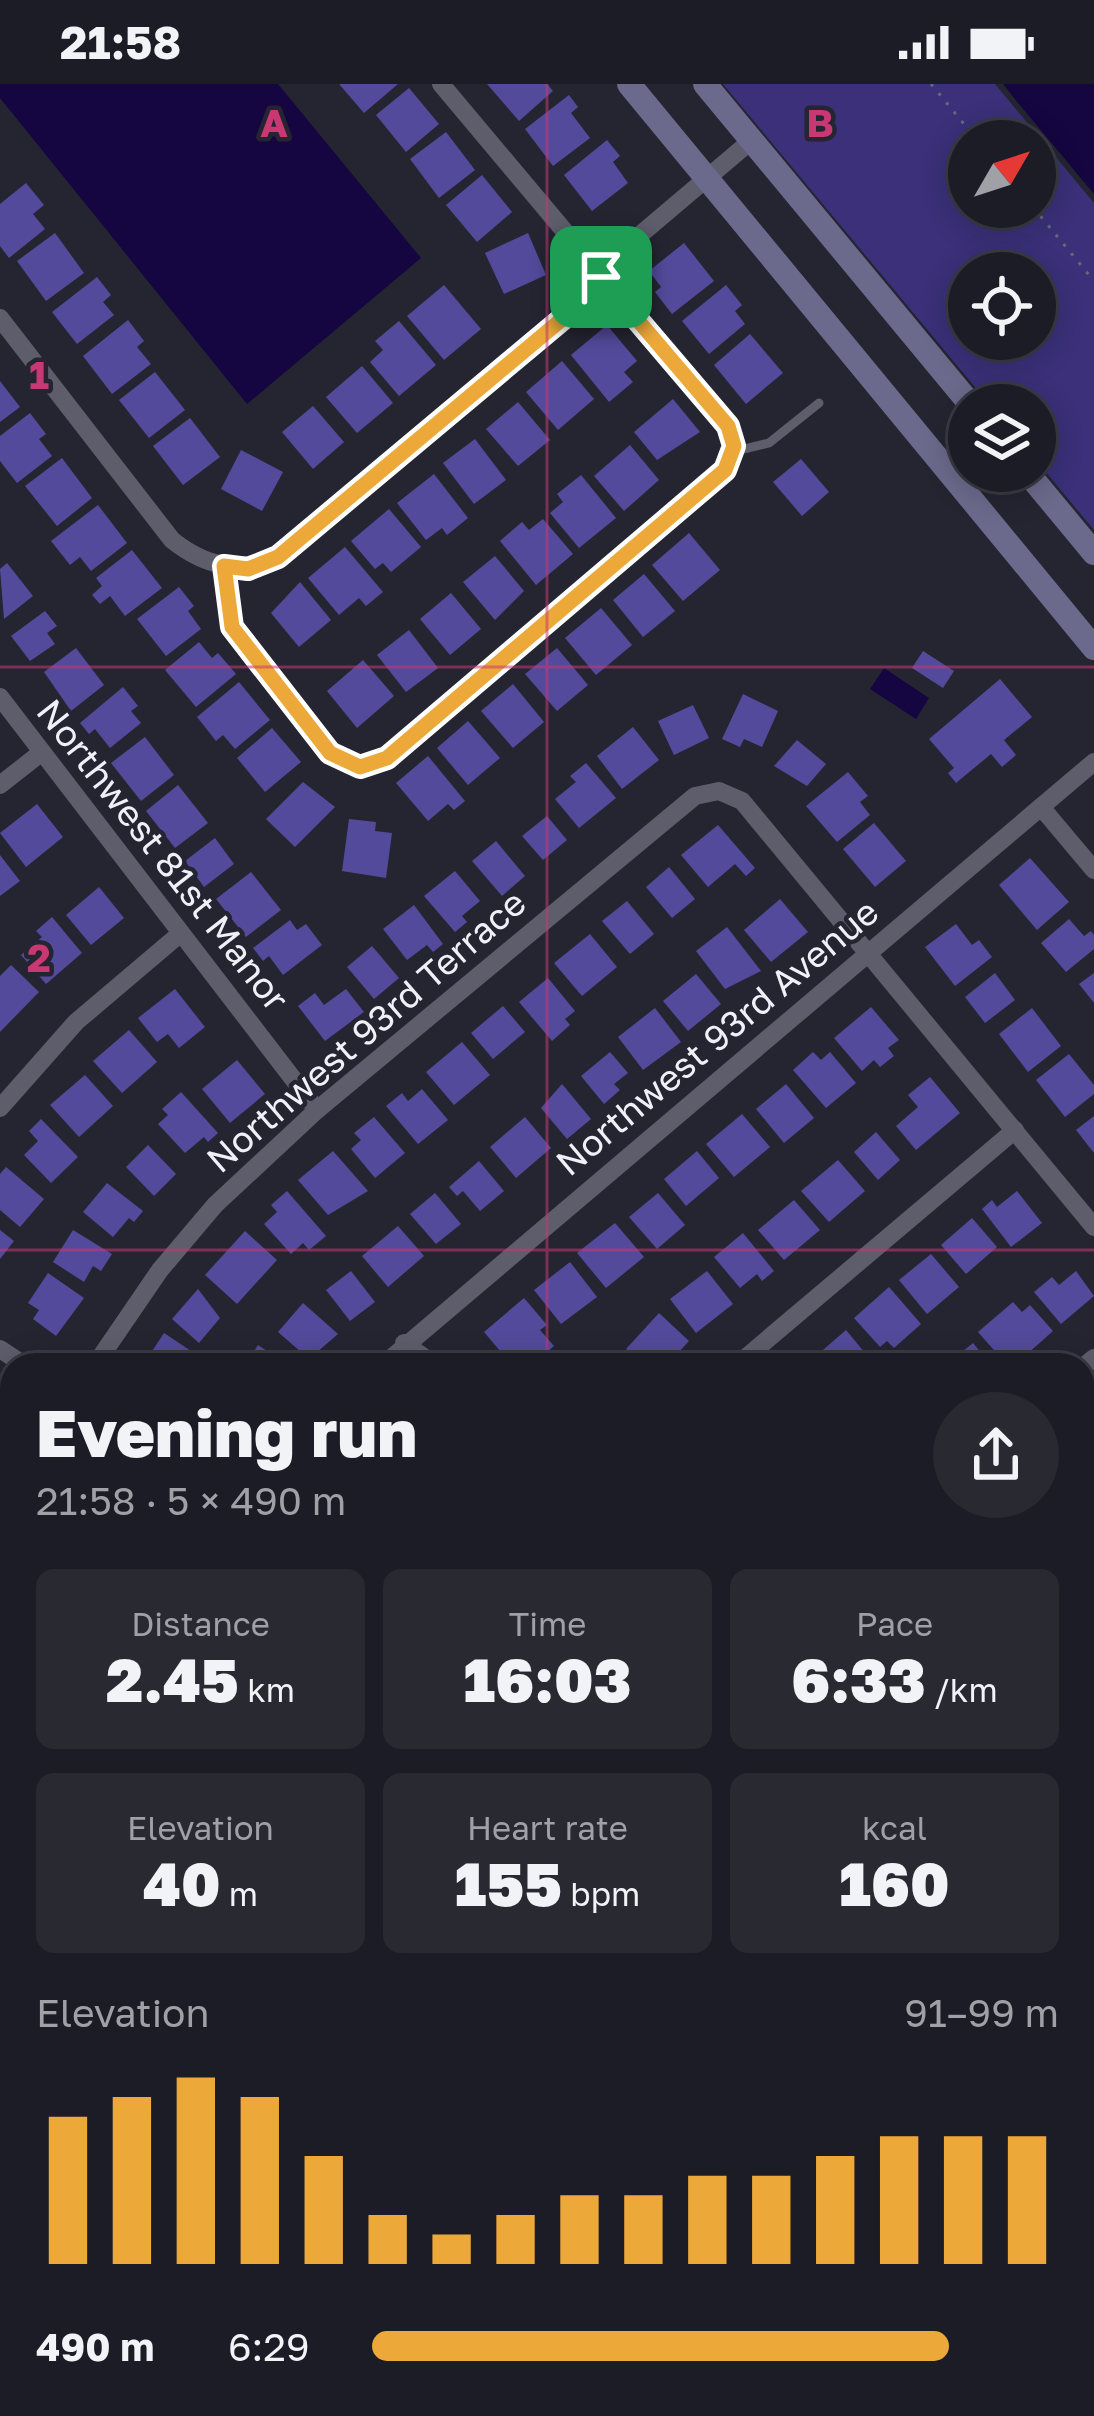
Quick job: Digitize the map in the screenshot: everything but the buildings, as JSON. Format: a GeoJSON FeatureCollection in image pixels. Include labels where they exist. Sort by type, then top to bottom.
{"type":"FeatureCollection","features":[{"type":"Feature","properties":{"kind":"main road"},"geometry":{"type":"LineString","coordinates":[[629,84],[1094,648]]}},
{"type":"Feature","properties":{"kind":"main road"},"geometry":{"type":"LineString","coordinates":[[706,84],[954,384]]}},
{"type":"Feature","properties":{"kind":"main road"},"geometry":{"type":"LineString","coordinates":[[1043,492],[1094,554]]}},
{"type":"Feature","properties":{"kind":"street"},"geometry":{"type":"LineString","coordinates":[[224,566],[232,627],[330,753],[360,767],[387,758],[725,470],[733,449],[728,426],[441,84]]}},
{"type":"Feature","properties":{"kind":"street"},"geometry":{"type":"LineString","coordinates":[[0,318],[172,540],[194,557],[248,569],[278,557],[573,310],[628,245],[752,140]]}},
{"type":"Feature","properties":{"kind":"street","name":"Northwest 81st Manor"},"geometry":{"type":"LineString","coordinates":[[0,697],[317,1110]]}},
{"type":"Feature","properties":{"kind":"street"},"geometry":{"type":"LineString","coordinates":[[0,785],[42,752]]}},
{"type":"Feature","properties":{"kind":"street","name":"Northwest 93rd Avenue"},"geometry":{"type":"LineString","coordinates":[[394,1353],[1094,762]]}},
{"type":"Feature","properties":{"kind":"street","name":"Northwest 93rd Terrace"},"geometry":{"type":"LineString","coordinates":[[103,1353],[160,1270],[215,1205],[317,1110],[695,796],[719,790],[742,801],[866,954]]}},
{"type":"Feature","properties":{"kind":"street"},"geometry":{"type":"LineString","coordinates":[[1041,807],[1094,870]]}},
{"type":"Feature","properties":{"kind":"street"},"geometry":{"type":"LineString","coordinates":[[0,1108],[76,1022],[182,933]]}},
{"type":"Feature","properties":{"kind":"street"},"geometry":{"type":"LineString","coordinates":[[866,954],[1094,1227]]}},
{"type":"Feature","properties":{"kind":"street"},"geometry":{"type":"LineString","coordinates":[[751,1353],[1015,1130]]}},
{"type":"Feature","properties":{"kind":"street"},"geometry":{"type":"LineString","coordinates":[[404,1343],[418,1353]]}},
{"type":"Feature","properties":{"kind":"lane"},"geometry":{"type":"LineString","coordinates":[[733,449],[769,443],[819,403]]}},
{"type":"Feature","properties":{"kind":"path"},"geometry":{"type":"LineString","coordinates":[[931,84],[961,120]]}},
{"type":"Feature","properties":{"kind":"path"},"geometry":{"type":"LineString","coordinates":[[1050,228],[1094,281]]}},
{"type":"Feature","properties":{"kind":"shaded area"},"geometry":{"type":"Polygon","coordinates":[[[0,84],[278,84],[421,258],[247,404],[0,98],[0,84]]]}},
{"type":"Feature","properties":{"kind":"shaded area"},"geometry":{"type":"Polygon","coordinates":[[[723,84],[995,84],[1025,120],[948,120],[948,228],[1056,228],[1056,157],[1094,203],[1094,530],[1056,484],[1056,384],[973,384],[953,360],[1056,360],[1056,252],[948,252],[948,355],[723,84]]]}},
{"type":"Feature","properties":{"kind":"shaded area"},"geometry":{"type":"Polygon","coordinates":[[[1003,84],[1094,84],[1094,194],[1056,148],[1056,120],[1032,120],[1003,84]]]}},
{"type":"Feature","properties":{"kind":"shaded area"},"geometry":{"type":"Polygon","coordinates":[[[884,668],[929,698],[916,719],[870,689],[884,668]]]}},
{"type":"Feature","properties":{"kind":"route"},"geometry":{"type":"LineString","coordinates":[[601,277],[728,426],[734,446],[725,470],[387,758],[360,767],[330,753],[232,627],[224,566],[248,569],[278,557],[573,310],[601,277]]}}]}
